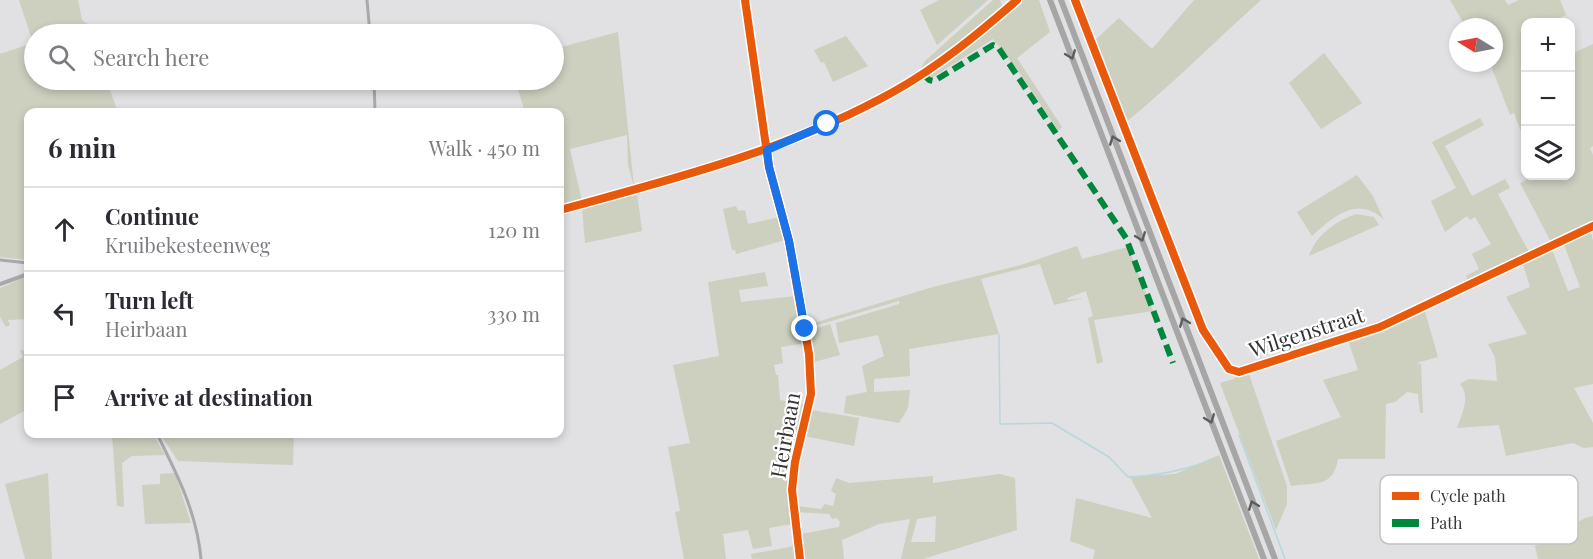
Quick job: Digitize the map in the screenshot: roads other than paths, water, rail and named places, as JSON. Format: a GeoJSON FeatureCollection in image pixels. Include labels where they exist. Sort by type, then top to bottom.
{"type":"FeatureCollection","features":[{"type":"Feature","properties":{"kind":"highway"},"geometry":{"type":"LineString","coordinates":[[1050,0],[1264,559]]}},
{"type":"Feature","properties":{"kind":"highway"},"geometry":{"type":"LineString","coordinates":[[1061,0],[1275,559]]}},
{"type":"Feature","properties":{"kind":"street"},"geometry":{"type":"LineString","coordinates":[[367,0],[369,24]]}},
{"type":"Feature","properties":{"kind":"street","name":"Heirbaan"},"geometry":{"type":"LineString","coordinates":[[745,0],[767,150],[796,275],[811,373],[811,394],[793,476],[793,502],[800,559]]}},
{"type":"Feature","properties":{"kind":"street","name":"Wilgenstraat"},"geometry":{"type":"LineString","coordinates":[[1075,0],[1203,330],[1228,369],[1239,372],[1380,327],[1593,226]]}},
{"type":"Feature","properties":{"kind":"street"},"geometry":{"type":"LineString","coordinates":[[564,209],[767,150],[865,107],[894,92],[951,54],[1016,1]]}},
{"type":"Feature","properties":{"kind":"street"},"geometry":{"type":"LineString","coordinates":[[374,90],[375,108]]}},
{"type":"Feature","properties":{"kind":"street"},"geometry":{"type":"LineString","coordinates":[[0,260],[24,263]]}},
{"type":"Feature","properties":{"kind":"street"},"geometry":{"type":"LineString","coordinates":[[0,284],[24,275]]}},
{"type":"Feature","properties":{"kind":"street"},"geometry":{"type":"LineString","coordinates":[[159,438],[184,490],[194,522],[201,559]]}},
{"type":"Feature","properties":{"kind":"waterway"},"geometry":{"type":"LineString","coordinates":[[975,0],[979,8]]}},
{"type":"Feature","properties":{"kind":"waterway"},"geometry":{"type":"LineString","coordinates":[[999,335],[1000,424],[1052,423],[1109,457],[1128,477],[1170,472],[1210,461]]}},
{"type":"Feature","properties":{"kind":"waterway"},"geometry":{"type":"LineString","coordinates":[[1239,435],[1285,559]]}}]}
